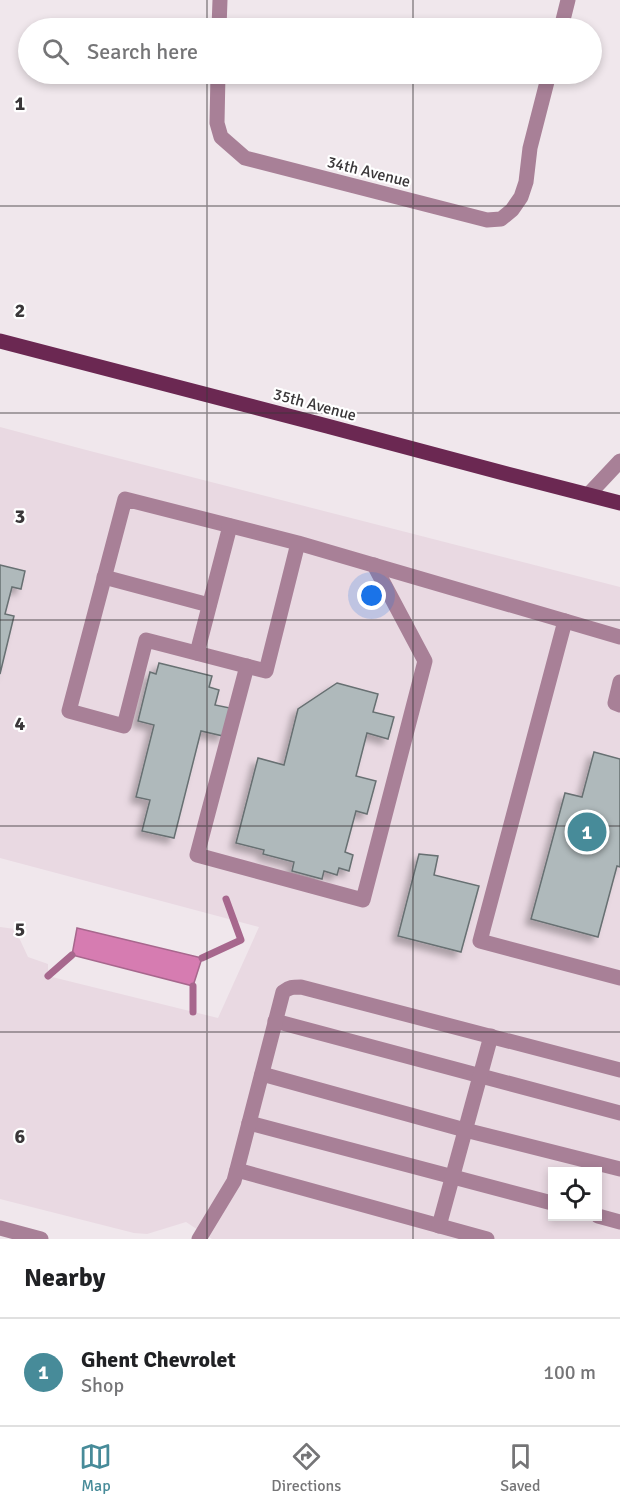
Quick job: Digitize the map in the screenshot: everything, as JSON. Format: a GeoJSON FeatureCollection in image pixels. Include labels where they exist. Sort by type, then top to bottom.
{"type":"FeatureCollection","features":[{"type":"Feature","properties":{"kind":"main road","name":"35th Avenue"},"geometry":{"type":"LineString","coordinates":[[0,341],[620,502]]}},
{"type":"Feature","properties":{"kind":"street"},"geometry":{"type":"LineString","coordinates":[[219,18],[220,0]]}},
{"type":"Feature","properties":{"kind":"street"},"geometry":{"type":"LineString","coordinates":[[564,18],[568,0]]}},
{"type":"Feature","properties":{"kind":"street","name":"34th Avenue"},"geometry":{"type":"LineString","coordinates":[[218,84],[217,123],[221,137],[245,158],[487,220],[501,219],[512,210],[521,197],[526,182],[530,148],[546,84]]}},
{"type":"Feature","properties":{"kind":"street"},"geometry":{"type":"LineString","coordinates":[[589,494],[620,461]]}},
{"type":"Feature","properties":{"kind":"street"},"geometry":{"type":"LineString","coordinates":[[298,543],[266,671],[146,640],[124,726],[69,711],[125,498],[298,543],[620,637]]}},
{"type":"Feature","properties":{"kind":"street"},"geometry":{"type":"LineString","coordinates":[[197,653],[230,526]]}},
{"type":"Feature","properties":{"kind":"street"},"geometry":{"type":"LineString","coordinates":[[247,666],[197,855],[363,900],[425,661],[374,565]]}},
{"type":"Feature","properties":{"kind":"street"},"geometry":{"type":"LineString","coordinates":[[104,577],[209,605]]}},
{"type":"Feature","properties":{"kind":"street"},"geometry":{"type":"LineString","coordinates":[[565,621],[480,941],[620,978]]}},
{"type":"Feature","properties":{"kind":"street"},"geometry":{"type":"LineString","coordinates":[[620,682],[615,704],[620,705]]}},
{"type":"Feature","properties":{"kind":"street"},"geometry":{"type":"LineString","coordinates":[[199,1239],[234,1181],[275,1021],[283,992],[287,988],[301,987],[620,1070]]}},
{"type":"Feature","properties":{"kind":"street"},"geometry":{"type":"LineString","coordinates":[[275,1021],[620,1113]]}},
{"type":"Feature","properties":{"kind":"street"},"geometry":{"type":"LineString","coordinates":[[439,1226],[491,1036]]}},
{"type":"Feature","properties":{"kind":"street"},"geometry":{"type":"LineString","coordinates":[[261,1074],[465,1130],[620,1169]]}},
{"type":"Feature","properties":{"kind":"street"},"geometry":{"type":"LineString","coordinates":[[249,1124],[548,1202]]}},
{"type":"Feature","properties":{"kind":"street"},"geometry":{"type":"LineString","coordinates":[[237,1170],[487,1239]]}},
{"type":"Feature","properties":{"kind":"street"},"geometry":{"type":"LineString","coordinates":[[602,1217],[620,1222]]}},
{"type":"Feature","properties":{"kind":"street"},"geometry":{"type":"LineString","coordinates":[[0,1228],[41,1239]]}},
{"type":"Feature","properties":{"kind":"shaded area"},"geometry":{"type":"Polygon","coordinates":[[[0,427],[620,587],[620,1239],[212,1239],[186,1222],[147,1234],[134,1233],[0,1199],[0,927],[15,929],[28,957],[48,964],[48,976],[218,1018],[259,927],[0,858],[0,427]]]}},
{"type":"Feature","properties":{"kind":"shaded area"},"geometry":{"type":"Polygon","coordinates":[[[77,928],[202,958],[193,986],[72,955],[77,928]]]}},
{"type":"Feature","properties":{"kind":"building"},"geometry":{"type":"Polygon","coordinates":[[[0,565],[25,571],[21,589],[12,587],[5,614],[14,616],[0,674],[0,565]]]}},
{"type":"Feature","properties":{"kind":"building"},"geometry":{"type":"Polygon","coordinates":[[[159,663],[212,676],[209,687],[219,690],[215,705],[230,708],[223,736],[201,731],[174,838],[142,831],[150,800],[136,797],[154,725],[138,721],[150,672],[156,674],[159,663]]]}},
{"type":"Feature","properties":{"kind":"building"},"geometry":{"type":"Polygon","coordinates":[[[337,683],[378,694],[373,712],[394,717],[388,739],[367,733],[356,776],[376,781],[367,814],[356,811],[345,852],[353,855],[349,871],[339,868],[337,875],[324,871],[322,879],[292,871],[294,862],[263,854],[264,850],[236,843],[258,758],[284,765],[298,709],[337,683]]]}},
{"type":"Feature","properties":{"kind":"building"},"geometry":{"type":"Polygon","coordinates":[[[594,752],[620,759],[620,867],[617,866],[598,937],[531,919],[565,793],[582,797],[594,752]]]}},
{"type":"Feature","properties":{"kind":"building"},"geometry":{"type":"Polygon","coordinates":[[[419,854],[438,856],[434,875],[479,886],[461,952],[398,936],[419,854]]]}},
{"type":"Feature","properties":{"kind":"waterway"},"geometry":{"type":"LineString","coordinates":[[202,958],[241,940],[226,899]]}},
{"type":"Feature","properties":{"kind":"waterway"},"geometry":{"type":"LineString","coordinates":[[48,976],[72,955]]}},
{"type":"Feature","properties":{"kind":"waterway"},"geometry":{"type":"LineString","coordinates":[[193,986],[193,1012]]}},
{"type":"Feature","properties":{"kind":"place","name":"Ghent Chevrolet"},"geometry":{"type":"Point","coordinates":[587,832]}}]}
